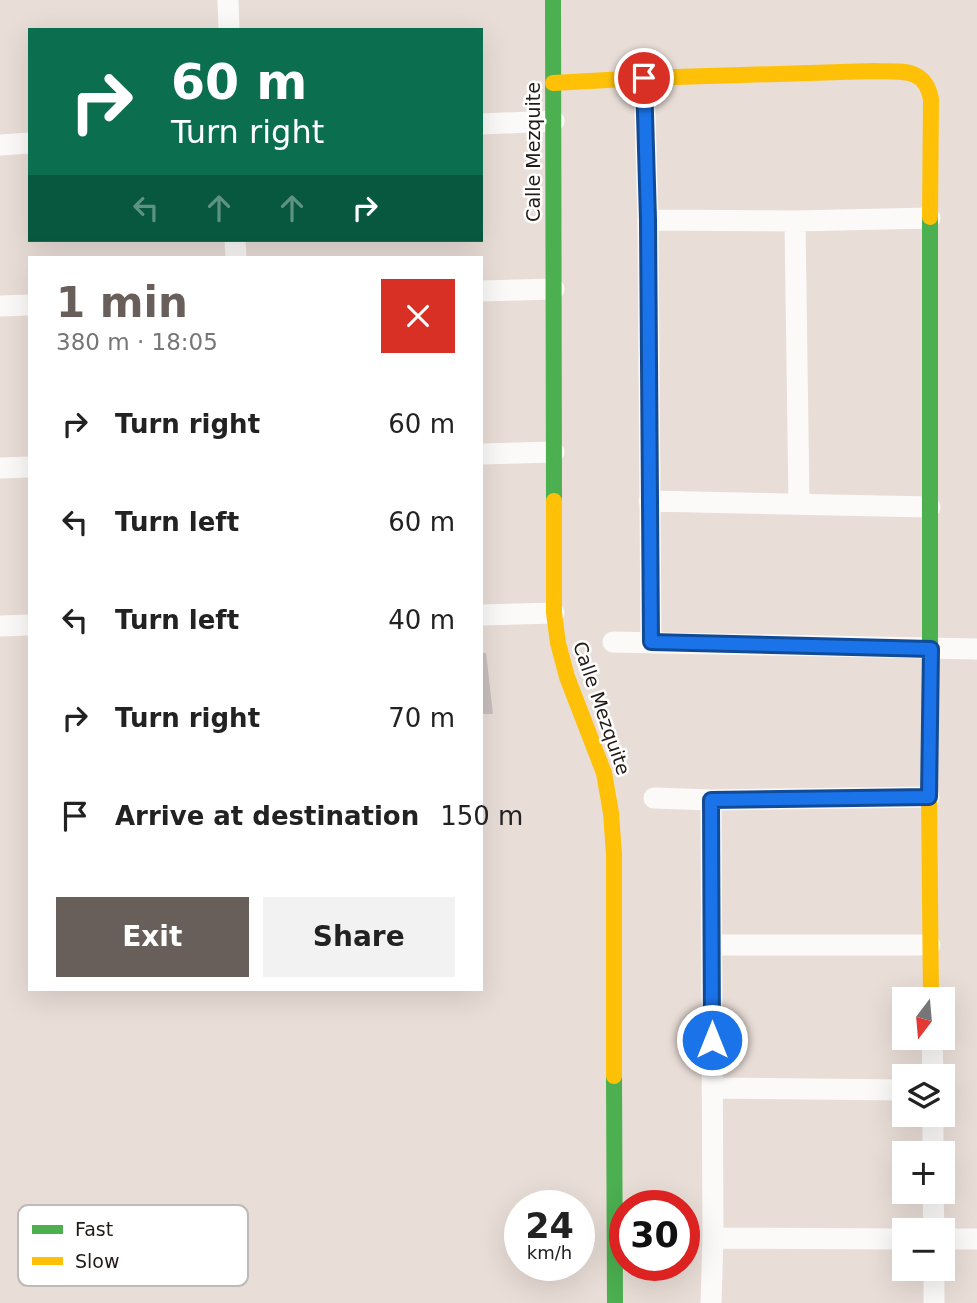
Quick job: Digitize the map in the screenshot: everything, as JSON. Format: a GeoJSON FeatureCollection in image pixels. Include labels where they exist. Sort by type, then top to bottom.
{"type":"FeatureCollection","features":[{"type":"Feature","properties":{"kind":"street"},"geometry":{"type":"LineString","coordinates":[[228,0],[229,28]]}},
{"type":"Feature","properties":{"kind":"street","name":"Calle Mezquite"},"geometry":{"type":"LineString","coordinates":[[553,0],[554,613],[563,664],[608,788],[612,817],[615,1303]]}},
{"type":"Feature","properties":{"kind":"street"},"geometry":{"type":"LineString","coordinates":[[553,83],[873,71],[906,72],[924,80],[931,99],[931,987]]}},
{"type":"Feature","properties":{"kind":"street"},"geometry":{"type":"LineString","coordinates":[[644,78],[648,220],[651,642]]}},
{"type":"Feature","properties":{"kind":"street"},"geometry":{"type":"LineString","coordinates":[[483,124],[554,121]]}},
{"type":"Feature","properties":{"kind":"street"},"geometry":{"type":"LineString","coordinates":[[0,145],[28,143]]}},
{"type":"Feature","properties":{"kind":"street"},"geometry":{"type":"LineString","coordinates":[[648,220],[930,218]]}},
{"type":"Feature","properties":{"kind":"street"},"geometry":{"type":"LineString","coordinates":[[795,220],[799,504]]}},
{"type":"Feature","properties":{"kind":"street"},"geometry":{"type":"LineString","coordinates":[[483,291],[554,289]]}},
{"type":"Feature","properties":{"kind":"street"},"geometry":{"type":"LineString","coordinates":[[0,306],[28,305]]}},
{"type":"Feature","properties":{"kind":"street"},"geometry":{"type":"LineString","coordinates":[[483,454],[554,452]]}},
{"type":"Feature","properties":{"kind":"street"},"geometry":{"type":"LineString","coordinates":[[0,468],[28,467]]}},
{"type":"Feature","properties":{"kind":"street"},"geometry":{"type":"LineString","coordinates":[[649,501],[930,507]]}},
{"type":"Feature","properties":{"kind":"street"},"geometry":{"type":"LineString","coordinates":[[483,615],[554,613]]}},
{"type":"Feature","properties":{"kind":"street"},"geometry":{"type":"LineString","coordinates":[[0,626],[28,625]]}},
{"type":"Feature","properties":{"kind":"street"},"geometry":{"type":"LineString","coordinates":[[613,642],[977,649]]}},
{"type":"Feature","properties":{"kind":"street"},"geometry":{"type":"LineString","coordinates":[[654,798],[711,800],[929,797]]}},
{"type":"Feature","properties":{"kind":"street"},"geometry":{"type":"LineString","coordinates":[[711,800],[711,1303]]}},
{"type":"Feature","properties":{"kind":"street"},"geometry":{"type":"LineString","coordinates":[[712,945],[930,945]]}},
{"type":"Feature","properties":{"kind":"street"},"geometry":{"type":"LineString","coordinates":[[712,1087],[892,1090]]}},
{"type":"Feature","properties":{"kind":"street"},"geometry":{"type":"LineString","coordinates":[[713,1238],[892,1239]]}},
{"type":"Feature","properties":{"kind":"street"},"geometry":{"type":"LineString","coordinates":[[955,1239],[977,1239]]}},
{"type":"Feature","properties":{"kind":"street"},"geometry":{"type":"LineString","coordinates":[[934,1281],[934,1303]]}},
{"type":"Feature","properties":{"kind":"building"},"geometry":{"type":"Polygon","coordinates":[[[483,653],[486,653],[493,714],[483,714],[483,653]]]}},
{"type":"Feature","properties":{"kind":"traffic: fast"},"geometry":{"type":"LineString","coordinates":[[553,0],[554,501]]}},
{"type":"Feature","properties":{"kind":"traffic: fast"},"geometry":{"type":"LineString","coordinates":[[930,217],[930,705]]}},
{"type":"Feature","properties":{"kind":"traffic: fast"},"geometry":{"type":"LineString","coordinates":[[614,1076],[615,1303]]}},
{"type":"Feature","properties":{"kind":"traffic: slow"},"geometry":{"type":"LineString","coordinates":[[553,83],[873,71],[909,73],[923,81],[931,99],[930,217]]}},
{"type":"Feature","properties":{"kind":"traffic: slow"},"geometry":{"type":"LineString","coordinates":[[554,501],[554,613],[558,643],[567,677],[604,773],[611,813],[614,854],[614,1076]]}},
{"type":"Feature","properties":{"kind":"traffic: slow"},"geometry":{"type":"LineString","coordinates":[[930,705],[931,987]]}},
{"type":"Feature","properties":{"kind":"route"},"geometry":{"type":"LineString","coordinates":[[644,78],[648,220],[651,642],[931,649],[929,797],[711,800],[712,1040]]}}]}
